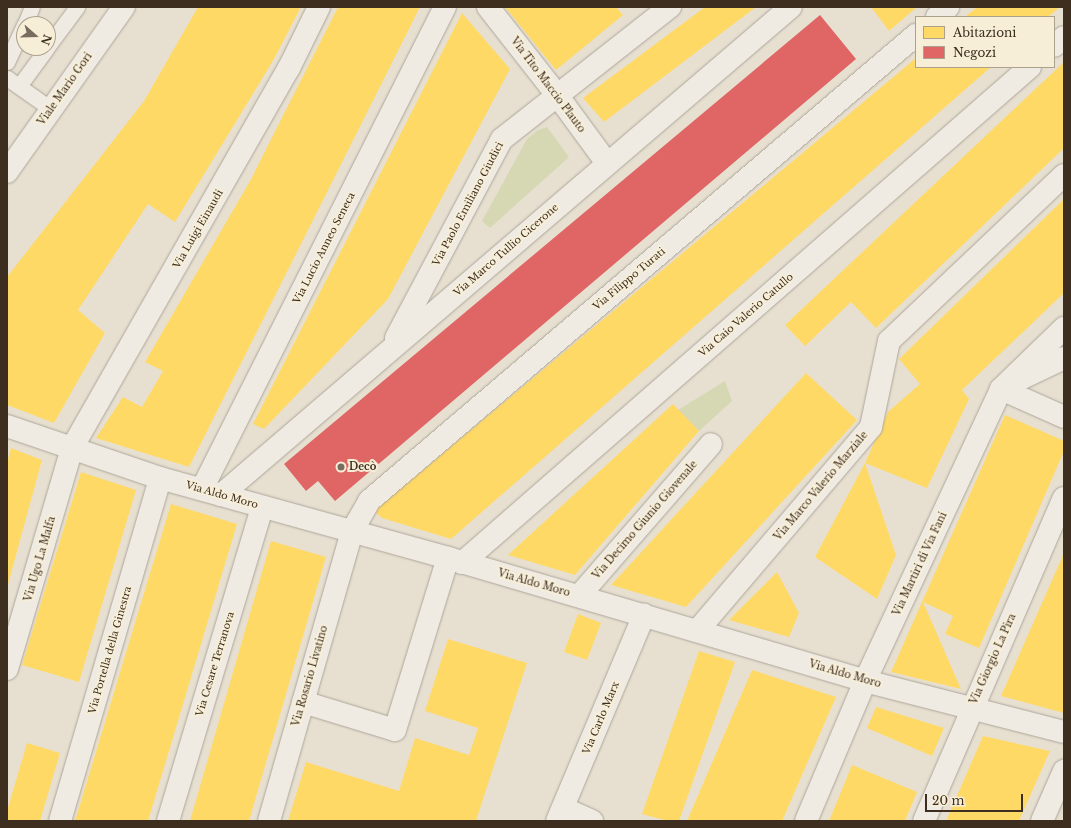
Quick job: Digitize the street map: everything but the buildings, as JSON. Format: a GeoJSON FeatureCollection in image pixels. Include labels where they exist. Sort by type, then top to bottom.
{"type":"FeatureCollection","features":[{"type":"Feature","properties":{"kind":"street","name":"Viale Mario Gori"},"geometry":{"type":"LineString","coordinates":[[7,171],[124,7]]}},
{"type":"Feature","properties":{"kind":"street","name":"Via Luigi Einaudi"},"geometry":{"type":"LineString","coordinates":[[72,448],[289,68],[319,7]]}},
{"type":"Feature","properties":{"kind":"street","name":"Via Lucio Anneo Seneca"},"geometry":{"type":"LineString","coordinates":[[212,492],[445,7]]}},
{"type":"Feature","properties":{"kind":"street","name":"Via Tito Maccio Plauto"},"geometry":{"type":"LineString","coordinates":[[488,7],[557,95],[606,164]]}},
{"type":"Feature","properties":{"kind":"street","name":"Via Paolo Emiliano Giudici"},"geometry":{"type":"LineString","coordinates":[[390,350],[502,139],[557,95],[643,14],[670,7]]}},
{"type":"Feature","properties":{"kind":"street","name":"Via Marco Tullio Cicerone"},"geometry":{"type":"LineString","coordinates":[[212,492],[390,350],[791,7]]}},
{"type":"Feature","properties":{"kind":"street"},"geometry":{"type":"LineString","coordinates":[[938,16],[948,7]]}},
{"type":"Feature","properties":{"kind":"street","name":"Via Filippo Turati"},"geometry":{"type":"LineString","coordinates":[[352,531],[369,501],[915,36]]}},
{"type":"Feature","properties":{"kind":"street"},"geometry":{"type":"LineString","coordinates":[[1055,45],[1064,38]]}},
{"type":"Feature","properties":{"kind":"street","name":"Via Caio Valerio Catullo"},"geometry":{"type":"LineString","coordinates":[[455,561],[1029,68]]}},
{"type":"Feature","properties":{"kind":"street","name":"Via Marco Valerio Marziale"},"geometry":{"type":"LineString","coordinates":[[698,631],[871,427],[889,341],[1064,174]]}},
{"type":"Feature","properties":{"kind":"street","name":"Via Martiri di Via Fani"},"geometry":{"type":"LineString","coordinates":[[806,821],[865,681],[1001,389],[1064,328]]}},
{"type":"Feature","properties":{"kind":"street"},"geometry":{"type":"LineString","coordinates":[[1001,389],[1064,358]]}},
{"type":"Feature","properties":{"kind":"street"},"geometry":{"type":"LineString","coordinates":[[1001,389],[1064,417]]}},
{"type":"Feature","properties":{"kind":"street","name":"Via Aldo Moro"},"geometry":{"type":"LineString","coordinates":[[7,426],[160,478],[579,596],[865,681],[972,707],[1064,732]]}},
{"type":"Feature","properties":{"kind":"street","name":"Via Decimo Giunio Giovenale"},"geometry":{"type":"LineString","coordinates":[[579,596],[711,444]]}},
{"type":"Feature","properties":{"kind":"street","name":"Via Ugo La Malfa"},"geometry":{"type":"LineString","coordinates":[[7,669],[72,448]]}},
{"type":"Feature","properties":{"kind":"street","name":"Via Portella della Ginestra"},"geometry":{"type":"LineString","coordinates":[[60,821],[160,478]]}},
{"type":"Feature","properties":{"kind":"street","name":"Via Giorgio La Pira"},"geometry":{"type":"LineString","coordinates":[[924,821],[972,707],[1064,498]]}},
{"type":"Feature","properties":{"kind":"street","name":"Via Cesare Terranova"},"geometry":{"type":"LineString","coordinates":[[168,821],[262,507]]}},
{"type":"Feature","properties":{"kind":"street","name":"Via Rosario Livatino"},"geometry":{"type":"LineString","coordinates":[[269,821],[352,531]]}},
{"type":"Feature","properties":{"kind":"street"},"geometry":{"type":"LineString","coordinates":[[303,702],[395,730],[455,561]]}},
{"type":"Feature","properties":{"kind":"street","name":"Via Carlo Marx"},"geometry":{"type":"LineString","coordinates":[[560,815],[644,615]]}},
{"type":"Feature","properties":{"kind":"street"},"geometry":{"type":"LineString","coordinates":[[1042,821],[1064,771]]}},
{"type":"Feature","properties":{"kind":"street"},"geometry":{"type":"LineString","coordinates":[[560,815],[592,821]]}},
{"type":"Feature","properties":{"kind":"lane"},"geometry":{"type":"LineString","coordinates":[[56,35],[77,7]]}},
{"type":"Feature","properties":{"kind":"lane"},"geometry":{"type":"LineString","coordinates":[[7,62],[16,42]]}},
{"type":"Feature","properties":{"kind":"lane"},"geometry":{"type":"LineString","coordinates":[[38,56],[13,82],[51,108]]}},
{"type":"Feature","properties":{"kind":"green space"},"geometry":{"type":"Polygon","coordinates":[[[547,127],[569,157],[490,228],[482,221],[527,139],[538,130],[547,127]]]}},
{"type":"Feature","properties":{"kind":"green space"},"geometry":{"type":"Polygon","coordinates":[[[725,381],[732,401],[699,431],[678,410],[725,381]]]}},
{"type":"Feature","properties":{"kind":"place","name":"Decò"},"geometry":{"type":"Point","coordinates":[341,467]}}]}
